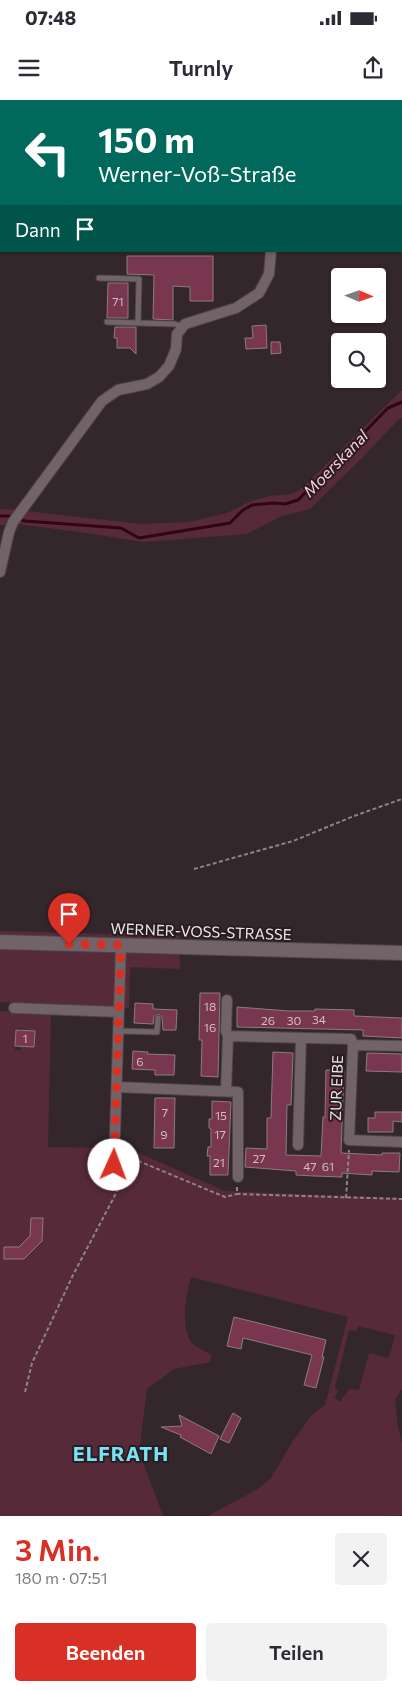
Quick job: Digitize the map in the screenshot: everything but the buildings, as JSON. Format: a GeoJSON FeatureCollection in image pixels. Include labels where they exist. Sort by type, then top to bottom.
{"type":"FeatureCollection","features":[{"type":"Feature","properties":{"kind":"main road","name":"WERNER-VOSS-STRASSE"},"geometry":{"type":"LineString","coordinates":[[0,942],[402,953]]}},
{"type":"Feature","properties":{"kind":"street"},"geometry":{"type":"LineString","coordinates":[[0,572],[9,532],[16,518],[102,401],[118,390],[148,384],[159,377],[168,366],[176,349],[177,334],[185,324],[236,308],[259,293],[268,274],[271,252]]}},
{"type":"Feature","properties":{"kind":"street"},"geometry":{"type":"LineString","coordinates":[[114,1165],[121,945]]}},
{"type":"Feature","properties":{"kind":"street"},"geometry":{"type":"LineString","coordinates":[[226,1091],[227,1000]]}},
{"type":"Feature","properties":{"kind":"street"},"geometry":{"type":"LineString","coordinates":[[14,1008],[119,1012]]}},
{"type":"Feature","properties":{"kind":"street","name":"ZUR EIBE"},"geometry":{"type":"LineString","coordinates":[[228,1036],[351,1039],[353,1045],[349,1140],[402,1142]]}},
{"type":"Feature","properties":{"kind":"street"},"geometry":{"type":"LineString","coordinates":[[298,1145],[301,1038]]}},
{"type":"Feature","properties":{"kind":"street","name":"ZUR EIBE"},"geometry":{"type":"LineString","coordinates":[[353,1045],[402,1046]]}},
{"type":"Feature","properties":{"kind":"street"},"geometry":{"type":"LineString","coordinates":[[117,1087],[238,1092],[238,1177]]}},
{"type":"Feature","properties":{"kind":"lane"},"geometry":{"type":"LineString","coordinates":[[99,278],[139,279],[138,323]]}},
{"type":"Feature","properties":{"kind":"lane"},"geometry":{"type":"LineString","coordinates":[[107,322],[175,324],[183,327]]}},
{"type":"Feature","properties":{"kind":"lane"},"geometry":{"type":"LineString","coordinates":[[118,1031],[158,1032],[158,1018]]}},
{"type":"Feature","properties":{"kind":"path"},"geometry":{"type":"LineString","coordinates":[[194,869],[293,841],[402,799]]}},
{"type":"Feature","properties":{"kind":"path"},"geometry":{"type":"LineString","coordinates":[[346,1198],[349,1140]]}},
{"type":"Feature","properties":{"kind":"path"},"geometry":{"type":"LineString","coordinates":[[114,1165],[126,1164],[136,1160],[225,1197],[237,1194],[402,1199]]}},
{"type":"Feature","properties":{"kind":"path"},"geometry":{"type":"LineString","coordinates":[[24,1392],[32,1363],[73,1276],[127,1170],[126,1164]]}},
{"type":"Feature","properties":{"kind":"path"},"geometry":{"type":"LineString","coordinates":[[237,1194],[238,1177]]}},
{"type":"Feature","properties":{"kind":"shaded area"},"geometry":{"type":"Polygon","coordinates":[[[402,390],[402,418],[310,509],[282,516],[247,534],[143,542],[17,524],[25,511],[141,524],[189,522],[227,513],[251,501],[270,496],[292,494],[301,489],[402,390]]]}},
{"type":"Feature","properties":{"kind":"shaded area"},"geometry":{"type":"Polygon","coordinates":[[[0,509],[17,510],[7,525],[0,525],[0,509]]]}},
{"type":"Feature","properties":{"kind":"shaded area"},"geometry":{"type":"Polygon","coordinates":[[[0,931],[179,936],[180,969],[130,967],[129,1008],[0,1002],[0,931]]]}},
{"type":"Feature","properties":{"kind":"shaded area"},"geometry":{"type":"Polygon","coordinates":[[[0,1011],[51,1012],[48,1147],[101,1148],[100,1173],[119,1174],[125,1147],[225,1191],[402,1198],[402,1389],[395,1400],[402,1444],[402,1515],[208,1516],[258,1489],[271,1478],[293,1441],[312,1415],[325,1405],[348,1317],[191,1277],[185,1318],[188,1335],[191,1342],[211,1355],[210,1362],[174,1369],[147,1389],[139,1452],[163,1516],[0,1516],[0,1011]],[[16,1028],[15,1050],[21,1050],[21,1046],[34,1047],[35,1031],[16,1028]],[[31,1218],[30,1236],[19,1247],[4,1247],[4,1259],[24,1259],[42,1241],[43,1218],[31,1218]],[[358,1326],[356,1331],[349,1330],[335,1387],[338,1391],[334,1398],[340,1402],[349,1389],[359,1390],[369,1353],[389,1358],[395,1335],[358,1326]]]}},
{"type":"Feature","properties":{"kind":"waterway","name":"Moerskanal"},"geometry":{"type":"LineString","coordinates":[[0,516],[9,516],[25,521],[121,528],[139,538],[230,523],[243,510],[252,505],[285,504],[298,500],[388,408],[402,402]]}},
{"type":"Feature","properties":{"kind":"district","name":"ELFRATH"},"geometry":{"type":"Point","coordinates":[121,1453]}},
{"type":"Feature","properties":{"kind":"route"},"geometry":{"type":"LineString","coordinates":[[69,944],[121,945],[114,1165]]}}]}
